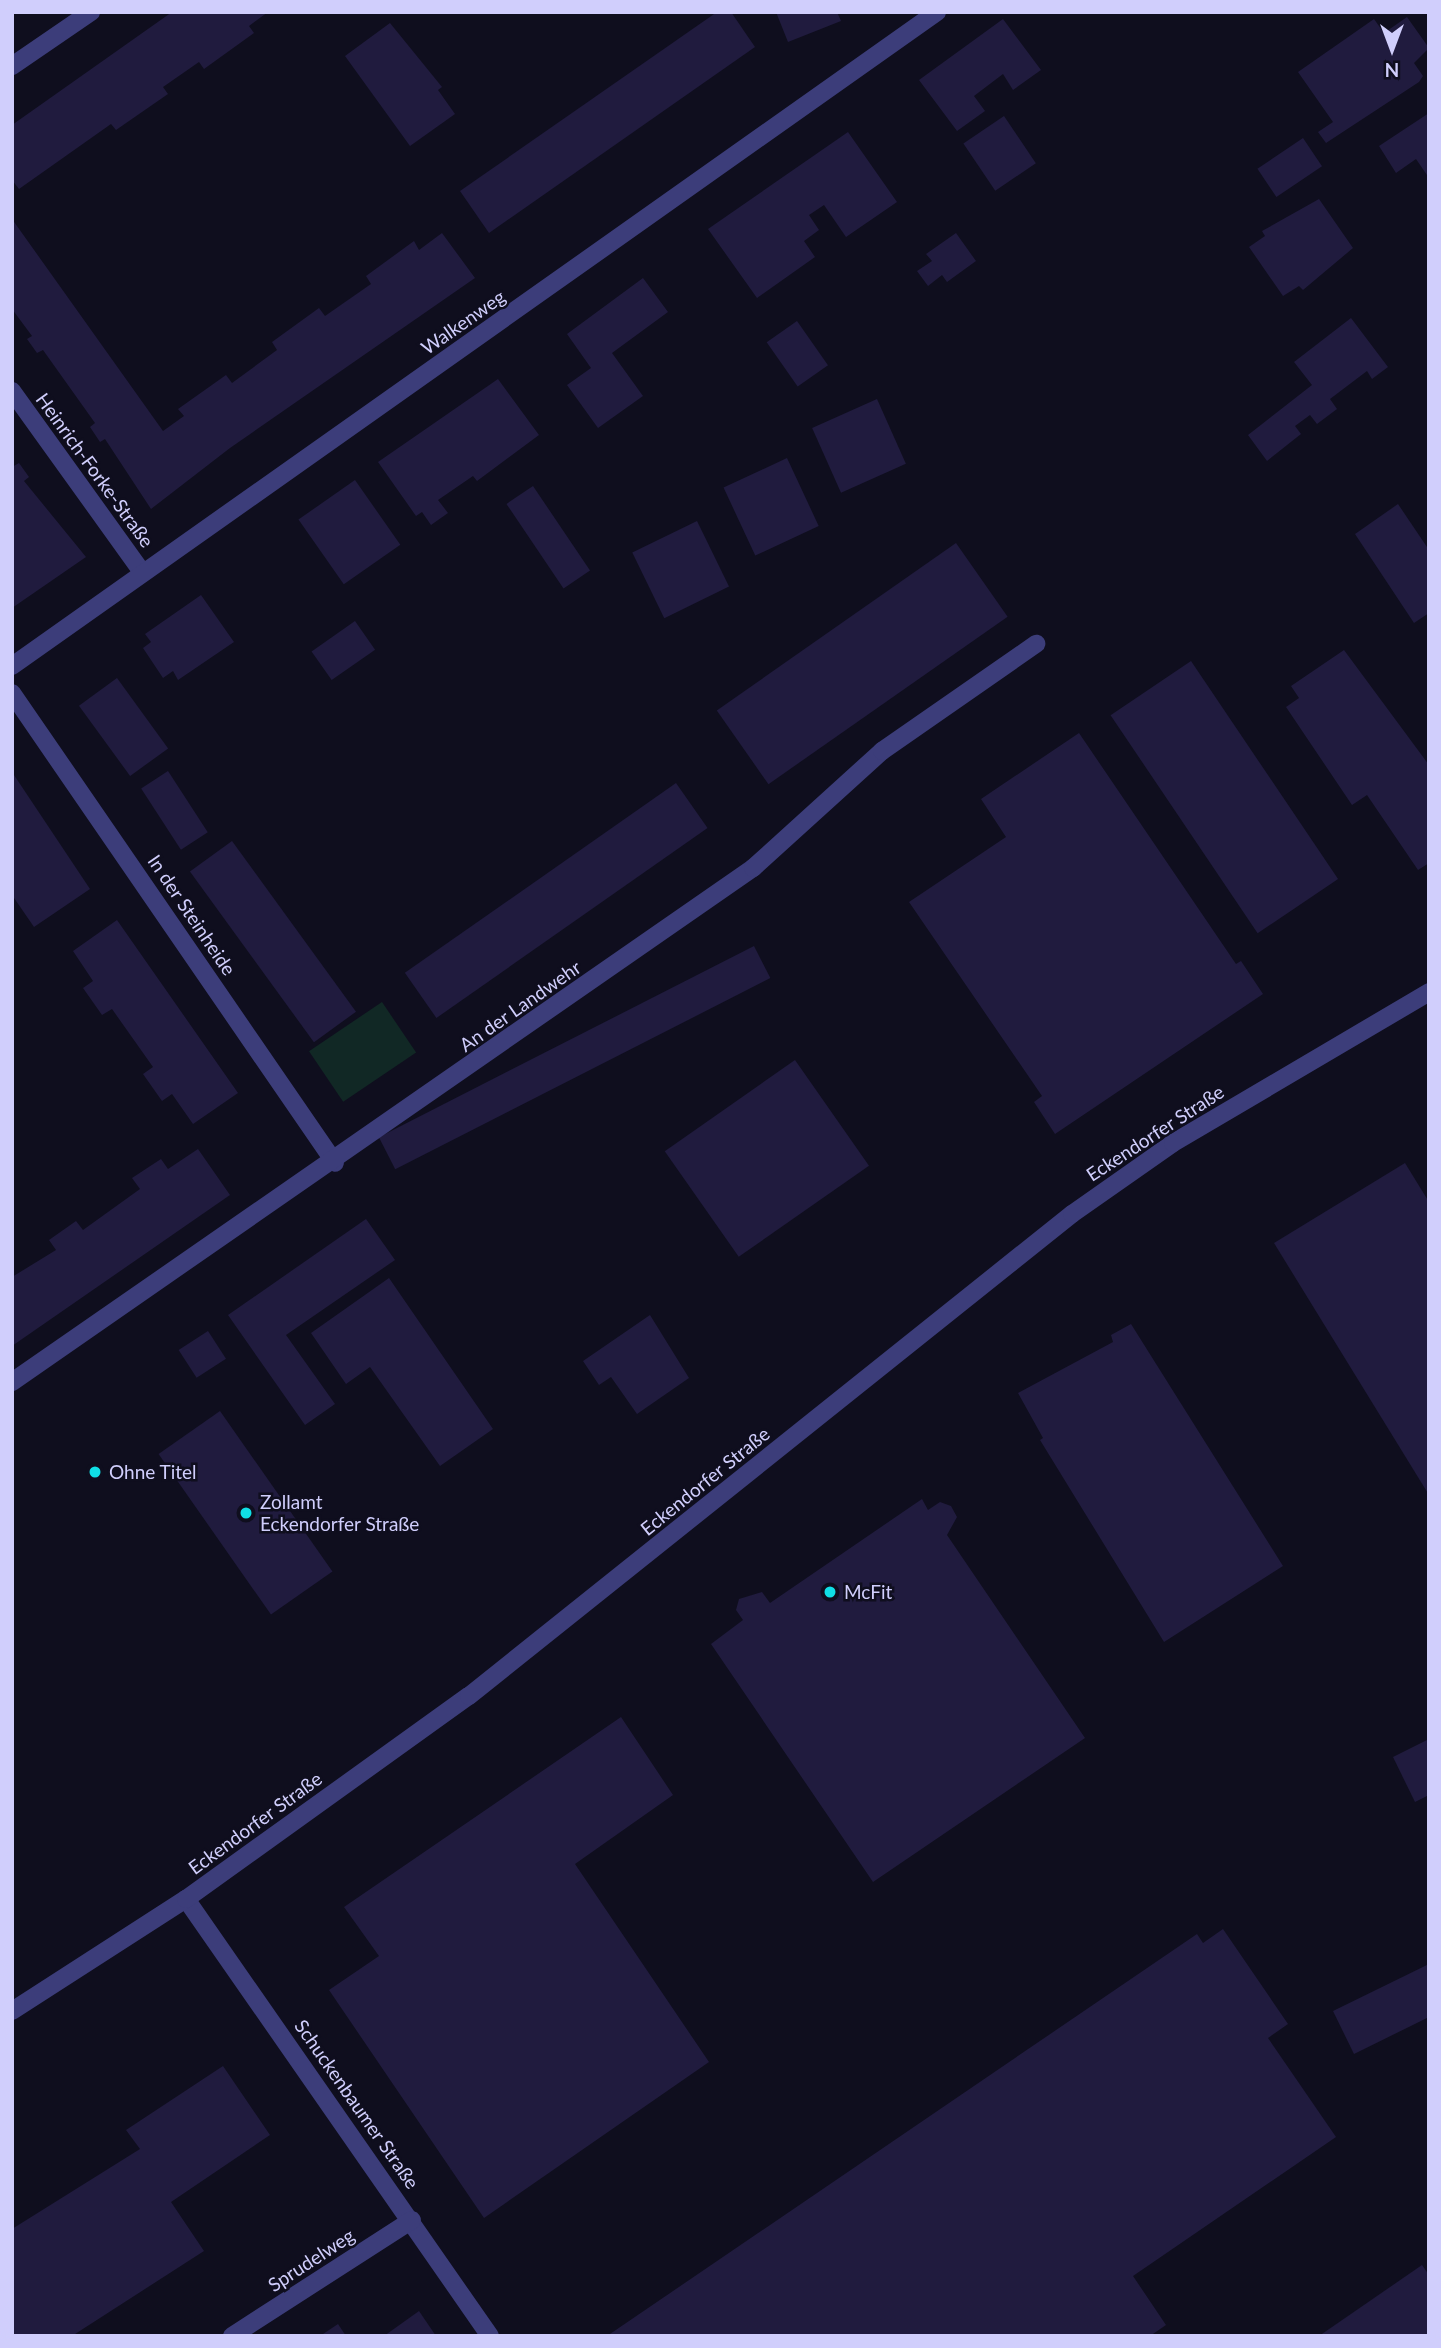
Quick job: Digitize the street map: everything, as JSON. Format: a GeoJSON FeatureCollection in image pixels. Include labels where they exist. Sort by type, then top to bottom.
{"type":"FeatureCollection","features":[{"type":"Feature","properties":{"kind":"street"},"geometry":{"type":"LineString","coordinates":[[12,66],[91,12]]}},
{"type":"Feature","properties":{"kind":"street","name":"Walkenweg"},"geometry":{"type":"LineString","coordinates":[[12,666],[937,12]]}},
{"type":"Feature","properties":{"kind":"street","name":"Heinrich-Forke-Straße"},"geometry":{"type":"LineString","coordinates":[[12,391],[143,573]]}},
{"type":"Feature","properties":{"kind":"street","name":"An der Landwehr"},"geometry":{"type":"LineString","coordinates":[[12,1382],[335,1163],[753,868],[882,751],[1037,644]]}},
{"type":"Feature","properties":{"kind":"street","name":"In der Steinheide"},"geometry":{"type":"LineString","coordinates":[[12,693],[335,1163]]}},
{"type":"Feature","properties":{"kind":"street","name":"Eckendorfer Straße"},"geometry":{"type":"LineString","coordinates":[[12,2011],[186,1899],[469,1696],[1072,1214],[1173,1143],[1429,992]]}},
{"type":"Feature","properties":{"kind":"street","name":"Schuckenbaumer Straße"},"geometry":{"type":"LineString","coordinates":[[186,1899],[412,2220],[490,2336]]}},
{"type":"Feature","properties":{"kind":"street","name":"Sprudelweg"},"geometry":{"type":"LineString","coordinates":[[232,2336],[412,2220]]}},
{"type":"Feature","properties":{"kind":"green space"},"geometry":{"type":"Polygon","coordinates":[[[382,1002],[416,1053],[343,1102],[309,1051],[382,1002]]]}},
{"type":"Feature","properties":{"kind":"building"},"geometry":{"type":"Polygon","coordinates":[[[172,12],[268,12],[249,26],[254,33],[204,69],[199,62],[163,87],[168,94],[116,130],[111,124],[19,189],[12,180],[12,125],[172,12]]]}},
{"type":"Feature","properties":{"kind":"building"},"geometry":{"type":"Polygon","coordinates":[[[717,12],[731,12],[755,47],[489,233],[460,191],[717,12]]]}},
{"type":"Feature","properties":{"kind":"building"},"geometry":{"type":"Polygon","coordinates":[[[776,12],[837,12],[841,21],[788,42],[776,12]]]}},
{"type":"Feature","properties":{"kind":"building"},"geometry":{"type":"Polygon","coordinates":[[[1407,17],[1429,48],[1414,63],[1423,76],[1419,82],[1326,143],[1318,132],[1333,122],[1298,72],[1374,19],[1384,33],[1407,17]]]}},
{"type":"Feature","properties":{"kind":"building"},"geometry":{"type":"Polygon","coordinates":[[[1003,19],[1041,70],[1013,90],[1003,74],[974,96],[985,111],[957,131],[919,80],[1003,19]]]}},
{"type":"Feature","properties":{"kind":"building"},"geometry":{"type":"Polygon","coordinates":[[[390,23],[442,87],[438,90],[455,114],[410,146],[345,56],[390,23]]]}},
{"type":"Feature","properties":{"kind":"building"},"geometry":{"type":"Polygon","coordinates":[[[1429,113],[1429,178],[1416,159],[1396,173],[1379,146],[1429,113]]]}},
{"type":"Feature","properties":{"kind":"building"},"geometry":{"type":"Polygon","coordinates":[[[1004,116],[1036,163],[995,191],[963,143],[1004,116]]]}},
{"type":"Feature","properties":{"kind":"building"},"geometry":{"type":"Polygon","coordinates":[[[848,132],[897,202],[846,237],[824,205],[809,215],[819,230],[804,241],[815,257],[757,298],[708,229],[848,132]]]}},
{"type":"Feature","properties":{"kind":"building"},"geometry":{"type":"Polygon","coordinates":[[[1303,138],[1322,166],[1276,197],[1257,169],[1303,138]]]}},
{"type":"Feature","properties":{"kind":"building"},"geometry":{"type":"Polygon","coordinates":[[[1319,199],[1353,248],[1303,290],[1299,286],[1283,296],[1249,247],[1265,236],[1262,231],[1319,199]]]}},
{"type":"Feature","properties":{"kind":"building"},"geometry":{"type":"Polygon","coordinates":[[[12,219],[163,431],[184,416],[178,409],[226,375],[232,383],[277,350],[272,342],[319,308],[325,316],[371,284],[366,276],[414,241],[419,250],[442,233],[475,278],[230,448],[151,509],[105,439],[100,442],[90,427],[95,423],[43,350],[37,353],[27,339],[32,336],[12,309],[12,219]]]}},
{"type":"Feature","properties":{"kind":"building"},"geometry":{"type":"Polygon","coordinates":[[[956,233],[976,261],[947,282],[942,275],[928,286],[917,271],[932,261],[926,254],[956,233]]]}},
{"type":"Feature","properties":{"kind":"building"},"geometry":{"type":"Polygon","coordinates":[[[643,278],[668,312],[612,353],[643,396],[598,428],[567,385],[591,368],[567,334],[643,278]]]}},
{"type":"Feature","properties":{"kind":"building"},"geometry":{"type":"Polygon","coordinates":[[[1351,318],[1388,367],[1372,379],[1367,371],[1330,399],[1337,409],[1317,424],[1310,415],[1295,426],[1301,434],[1267,461],[1248,435],[1312,385],[1294,362],[1351,318]]]}},
{"type":"Feature","properties":{"kind":"building"},"geometry":{"type":"Polygon","coordinates":[[[797,321],[828,365],[798,386],[767,342],[797,321]]]}},
{"type":"Feature","properties":{"kind":"building"},"geometry":{"type":"Polygon","coordinates":[[[498,379],[539,435],[477,481],[473,476],[438,500],[448,513],[431,525],[422,512],[416,516],[378,462],[498,379]]]}},
{"type":"Feature","properties":{"kind":"building"},"geometry":{"type":"Polygon","coordinates":[[[877,399],[906,464],[841,493],[812,428],[877,399]]]}},
{"type":"Feature","properties":{"kind":"building"},"geometry":{"type":"Polygon","coordinates":[[[787,458],[819,526],[755,556],[724,488],[787,458]]]}},
{"type":"Feature","properties":{"kind":"building"},"geometry":{"type":"Polygon","coordinates":[[[19,463],[29,477],[24,481],[86,557],[12,608],[12,467],[19,463]]]}},
{"type":"Feature","properties":{"kind":"building"},"geometry":{"type":"Polygon","coordinates":[[[355,480],[400,545],[344,584],[298,520],[355,480]]]}},
{"type":"Feature","properties":{"kind":"building"},"geometry":{"type":"Polygon","coordinates":[[[533,486],[590,571],[564,588],[506,504],[533,486]]]}},
{"type":"Feature","properties":{"kind":"building"},"geometry":{"type":"Polygon","coordinates":[[[1398,504],[1429,550],[1429,613],[1414,623],[1355,534],[1398,504]]]}},
{"type":"Feature","properties":{"kind":"building"},"geometry":{"type":"Polygon","coordinates":[[[697,521],[729,587],[664,618],[632,553],[697,521]]]}},
{"type":"Feature","properties":{"kind":"building"},"geometry":{"type":"Polygon","coordinates":[[[956,543],[1008,617],[768,784],[717,710],[956,543]]]}},
{"type":"Feature","properties":{"kind":"building"},"geometry":{"type":"Polygon","coordinates":[[[201,595],[234,642],[178,680],[173,671],[163,678],[143,648],[151,642],[145,634],[201,595]]]}},
{"type":"Feature","properties":{"kind":"building"},"geometry":{"type":"Polygon","coordinates":[[[355,621],[375,650],[332,680],[312,651],[355,621]]]}},
{"type":"Feature","properties":{"kind":"building"},"geometry":{"type":"Polygon","coordinates":[[[1344,650],[1429,765],[1429,863],[1418,870],[1367,795],[1352,805],[1286,707],[1299,698],[1291,686],[1344,650]]]}},
{"type":"Feature","properties":{"kind":"building"},"geometry":{"type":"Polygon","coordinates":[[[1191,661],[1338,879],[1258,933],[1111,715],[1191,661]]]}},
{"type":"Feature","properties":{"kind":"building"},"geometry":{"type":"Polygon","coordinates":[[[117,678],[168,748],[130,776],[79,706],[117,678]]]}},
{"type":"Feature","properties":{"kind":"building"},"geometry":{"type":"Polygon","coordinates":[[[1079,733],[1236,964],[1241,961],[1263,994],[1055,1134],[1034,1102],[1042,1096],[909,902],[1006,837],[981,799],[1079,733]]]}},
{"type":"Feature","properties":{"kind":"building"},"geometry":{"type":"Polygon","coordinates":[[[168,771],[208,832],[181,850],[141,788],[168,771]]]}},
{"type":"Feature","properties":{"kind":"building"},"geometry":{"type":"Polygon","coordinates":[[[12,772],[90,889],[34,927],[12,895],[12,772]]]}},
{"type":"Feature","properties":{"kind":"building"},"geometry":{"type":"Polygon","coordinates":[[[676,783],[708,828],[436,1018],[405,973],[676,783]]]}},
{"type":"Feature","properties":{"kind":"building"},"geometry":{"type":"Polygon","coordinates":[[[232,841],[356,1012],[314,1042],[190,872],[232,841]]]}},
{"type":"Feature","properties":{"kind":"building"},"geometry":{"type":"Polygon","coordinates":[[[117,920],[238,1093],[193,1124],[172,1094],[162,1101],[143,1074],[153,1067],[112,1009],[102,1015],[83,988],[93,981],[73,951],[117,920]]]}},
{"type":"Feature","properties":{"kind":"building"},"geometry":{"type":"Polygon","coordinates":[[[754,946],[770,978],[395,1169],[379,1137],[754,946]]]}},
{"type":"Feature","properties":{"kind":"building"},"geometry":{"type":"Polygon","coordinates":[[[795,1060],[869,1166],[739,1257],[665,1151],[795,1060]]]}},
{"type":"Feature","properties":{"kind":"building"},"geometry":{"type":"Polygon","coordinates":[[[198,1149],[230,1195],[12,1346],[12,1277],[56,1250],[49,1240],[76,1221],[83,1230],[140,1189],[132,1178],[161,1159],[168,1169],[198,1149]]]}},
{"type":"Feature","properties":{"kind":"building"},"geometry":{"type":"Polygon","coordinates":[[[1405,1163],[1429,1202],[1429,1495],[1274,1243],[1405,1163]]]}},
{"type":"Feature","properties":{"kind":"building"},"geometry":{"type":"Polygon","coordinates":[[[366,1219],[395,1260],[286,1335],[335,1404],[305,1425],[228,1315],[366,1219]]]}},
{"type":"Feature","properties":{"kind":"building"},"geometry":{"type":"Polygon","coordinates":[[[389,1278],[493,1429],[440,1466],[370,1367],[346,1384],[311,1333],[389,1278]]]}},
{"type":"Feature","properties":{"kind":"building"},"geometry":{"type":"Polygon","coordinates":[[[650,1315],[689,1378],[637,1414],[611,1377],[599,1385],[583,1361],[650,1315]]]}},
{"type":"Feature","properties":{"kind":"building"},"geometry":{"type":"Polygon","coordinates":[[[1131,1324],[1283,1566],[1164,1642],[1040,1440],[1043,1438],[1018,1393],[1113,1342],[1111,1335],[1131,1324]]]}},
{"type":"Feature","properties":{"kind":"building"},"geometry":{"type":"Polygon","coordinates":[[[208,1331],[226,1359],[197,1378],[179,1350],[208,1331]]]}},
{"type":"Feature","properties":{"kind":"building","name":"Zollamt Eckendorfer Straße"},"geometry":{"type":"Polygon","coordinates":[[[220,1411],[332,1572],[271,1615],[159,1454],[220,1411]]]}},
{"type":"Feature","properties":{"kind":"building"},"geometry":{"type":"Polygon","coordinates":[[[922,1499],[928,1510],[940,1502],[951,1506],[957,1517],[947,1535],[1085,1738],[873,1882],[711,1644],[743,1620],[736,1610],[739,1599],[762,1592],[770,1603],[922,1499]]]}},
{"type":"Feature","properties":{"kind":"building"},"geometry":{"type":"Polygon","coordinates":[[[621,1717],[673,1795],[575,1864],[709,2062],[484,2218],[329,1990],[379,1956],[344,1907],[621,1717]]]}},
{"type":"Feature","properties":{"kind":"building"},"geometry":{"type":"Polygon","coordinates":[[[1429,1739],[1429,1795],[1415,1802],[1393,1757],[1429,1739]]]}},
{"type":"Feature","properties":{"kind":"building"},"geometry":{"type":"Polygon","coordinates":[[[1223,1929],[1288,2024],[1268,2038],[1336,2137],[1133,2276],[1166,2325],[1150,2336],[607,2336],[1197,1934],[1203,1943],[1223,1929]]]}},
{"type":"Feature","properties":{"kind":"building"},"geometry":{"type":"Polygon","coordinates":[[[1429,1964],[1429,2017],[1354,2054],[1333,2011],[1429,1964]]]}},
{"type":"Feature","properties":{"kind":"building"},"geometry":{"type":"Polygon","coordinates":[[[223,2066],[270,2135],[171,2202],[204,2251],[72,2336],[12,2336],[12,2229],[140,2149],[126,2130],[223,2066]]]}},
{"type":"Feature","properties":{"kind":"building"},"geometry":{"type":"Polygon","coordinates":[[[1422,2265],[1429,2275],[1429,2336],[1319,2336],[1422,2265]]]}},
{"type":"Feature","properties":{"kind":"building"},"geometry":{"type":"Polygon","coordinates":[[[419,2311],[436,2336],[384,2336],[419,2311]]]}},
{"type":"Feature","properties":{"kind":"building"},"geometry":{"type":"Polygon","coordinates":[[[338,2324],[346,2336],[320,2336],[338,2324]]]}},
{"type":"Feature","properties":{"kind":"place","name":"Ohne Titel"},"geometry":{"type":"Point","coordinates":[95,1472]}},
{"type":"Feature","properties":{"kind":"place","name":"Zollamt Eckendorfer Straße"},"geometry":{"type":"Point","coordinates":[246,1513]}},
{"type":"Feature","properties":{"kind":"place","name":"McFit"},"geometry":{"type":"Point","coordinates":[830,1592]}}]}
